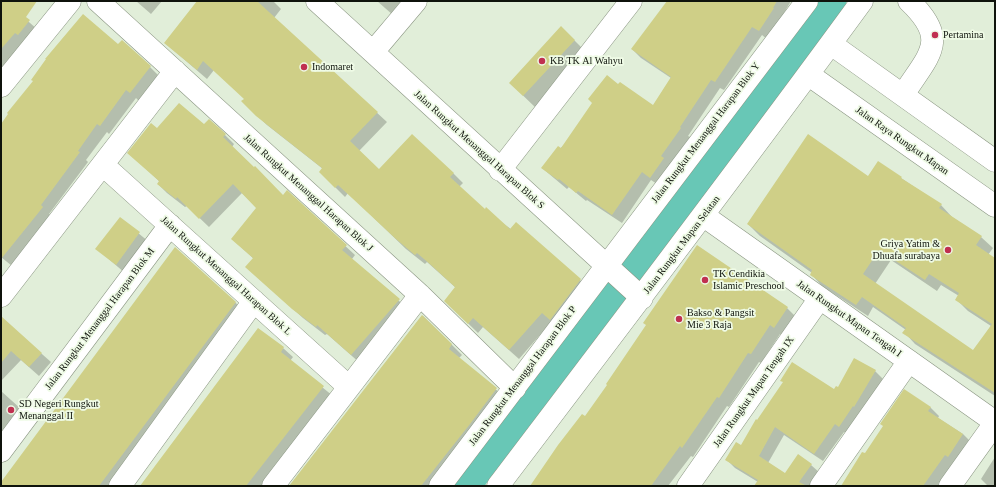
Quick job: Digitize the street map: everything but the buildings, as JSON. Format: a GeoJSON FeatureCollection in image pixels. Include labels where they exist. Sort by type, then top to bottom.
{"type":"FeatureCollection","features":[{"type":"Feature","properties":{"kind":"street"},"geometry":{"type":"LineString","coordinates":[[1,86],[70,1]]}},
{"type":"Feature","properties":{"kind":"street","name":"Jalan Rungkut Menanggal Harapan Blok J"},"geometry":{"type":"LineString","coordinates":[[98,1],[420,295],[515,388]]}},
{"type":"Feature","properties":{"kind":"street","name":"Jalan Rungkut Menanggal Harapan Blok S"},"geometry":{"type":"LineString","coordinates":[[317,1],[500,170],[638,294]]}},
{"type":"Feature","properties":{"kind":"street"},"geometry":{"type":"LineString","coordinates":[[373,52],[416,1]]}},
{"type":"Feature","properties":{"kind":"street"},"geometry":{"type":"LineString","coordinates":[[500,170],[631,1]]}},
{"type":"Feature","properties":{"kind":"street","name":"Jalan Rungkut Menanggal Harapan Blok Y"},"geometry":{"type":"LineString","coordinates":[[608,268],[807,1]]}},
{"type":"Feature","properties":{"kind":"street","name":"Jalan Rungkut Mapan Selatan"},"geometry":{"type":"LineString","coordinates":[[498,486],[638,294],[704,216],[862,1]]}},
{"type":"Feature","properties":{"kind":"street"},"geometry":{"type":"LineString","coordinates":[[903,95],[929,53],[933,40],[930,26],[909,1]]}},
{"type":"Feature","properties":{"kind":"street"},"geometry":{"type":"LineString","coordinates":[[831,44],[995,161]]}},
{"type":"Feature","properties":{"kind":"street"},"geometry":{"type":"LineString","coordinates":[[1,296],[175,71]]}},
{"type":"Feature","properties":{"kind":"street","name":"Jalan Raya Rungkut Mapan"},"geometry":{"type":"LineString","coordinates":[[809,75],[995,206]]}},
{"type":"Feature","properties":{"kind":"street","name":"Jalan Rungkut Menanggal Harapan Blok L"},"geometry":{"type":"LineString","coordinates":[[103,165],[349,387]]}},
{"type":"Feature","properties":{"kind":"street","name":"Jalan Rungkut Mapan Tengah I"},"geometry":{"type":"LineString","coordinates":[[704,216],[995,422]]}},
{"type":"Feature","properties":{"kind":"street","name":"Jalan Rungkut Menanggal Harapan Blok M"},"geometry":{"type":"LineString","coordinates":[[1,451],[170,226]]}},
{"type":"Feature","properties":{"kind":"street","name":"Jalan Rungkut Menanggal Harapan Blok P"},"geometry":{"type":"LineString","coordinates":[[440,486],[608,268]]}},
{"type":"Feature","properties":{"kind":"street"},"geometry":{"type":"LineString","coordinates":[[274,486],[420,295]]}},
{"type":"Feature","properties":{"kind":"street","name":"Jalan Rungkut Mapan Tengah IX"},"geometry":{"type":"LineString","coordinates":[[688,486],[820,298]]}},
{"type":"Feature","properties":{"kind":"street"},"geometry":{"type":"LineString","coordinates":[[120,486],[254,301]]}},
{"type":"Feature","properties":{"kind":"street"},"geometry":{"type":"LineString","coordinates":[[821,486],[909,361]]}},
{"type":"Feature","properties":{"kind":"street"},"geometry":{"type":"LineString","coordinates":[[950,486],[995,422]]}},
{"type":"Feature","properties":{"kind":"waterway"},"geometry":{"type":"LineString","coordinates":[[460,486],[827,1]]}},
{"type":"Feature","properties":{"kind":"place","name":"Pertamina"},"geometry":{"type":"Point","coordinates":[935,35]}},
{"type":"Feature","properties":{"kind":"place","name":"KB TK Al Wahyu"},"geometry":{"type":"Point","coordinates":[542,61]}},
{"type":"Feature","properties":{"kind":"place","name":"Indomaret"},"geometry":{"type":"Point","coordinates":[304,67]}},
{"type":"Feature","properties":{"kind":"place","name":"Griya Yatim & Dhuafa surabaya"},"geometry":{"type":"Point","coordinates":[948,250]}},
{"type":"Feature","properties":{"kind":"place","name":"TK Cendikia Islamic Preschool"},"geometry":{"type":"Point","coordinates":[705,280]}},
{"type":"Feature","properties":{"kind":"place","name":"Bakso & Pangsit Mie 3 Raja"},"geometry":{"type":"Point","coordinates":[679,319]}},
{"type":"Feature","properties":{"kind":"place","name":"SD Negeri Rungkut Menanggal II"},"geometry":{"type":"Point","coordinates":[11,410]}}]}
